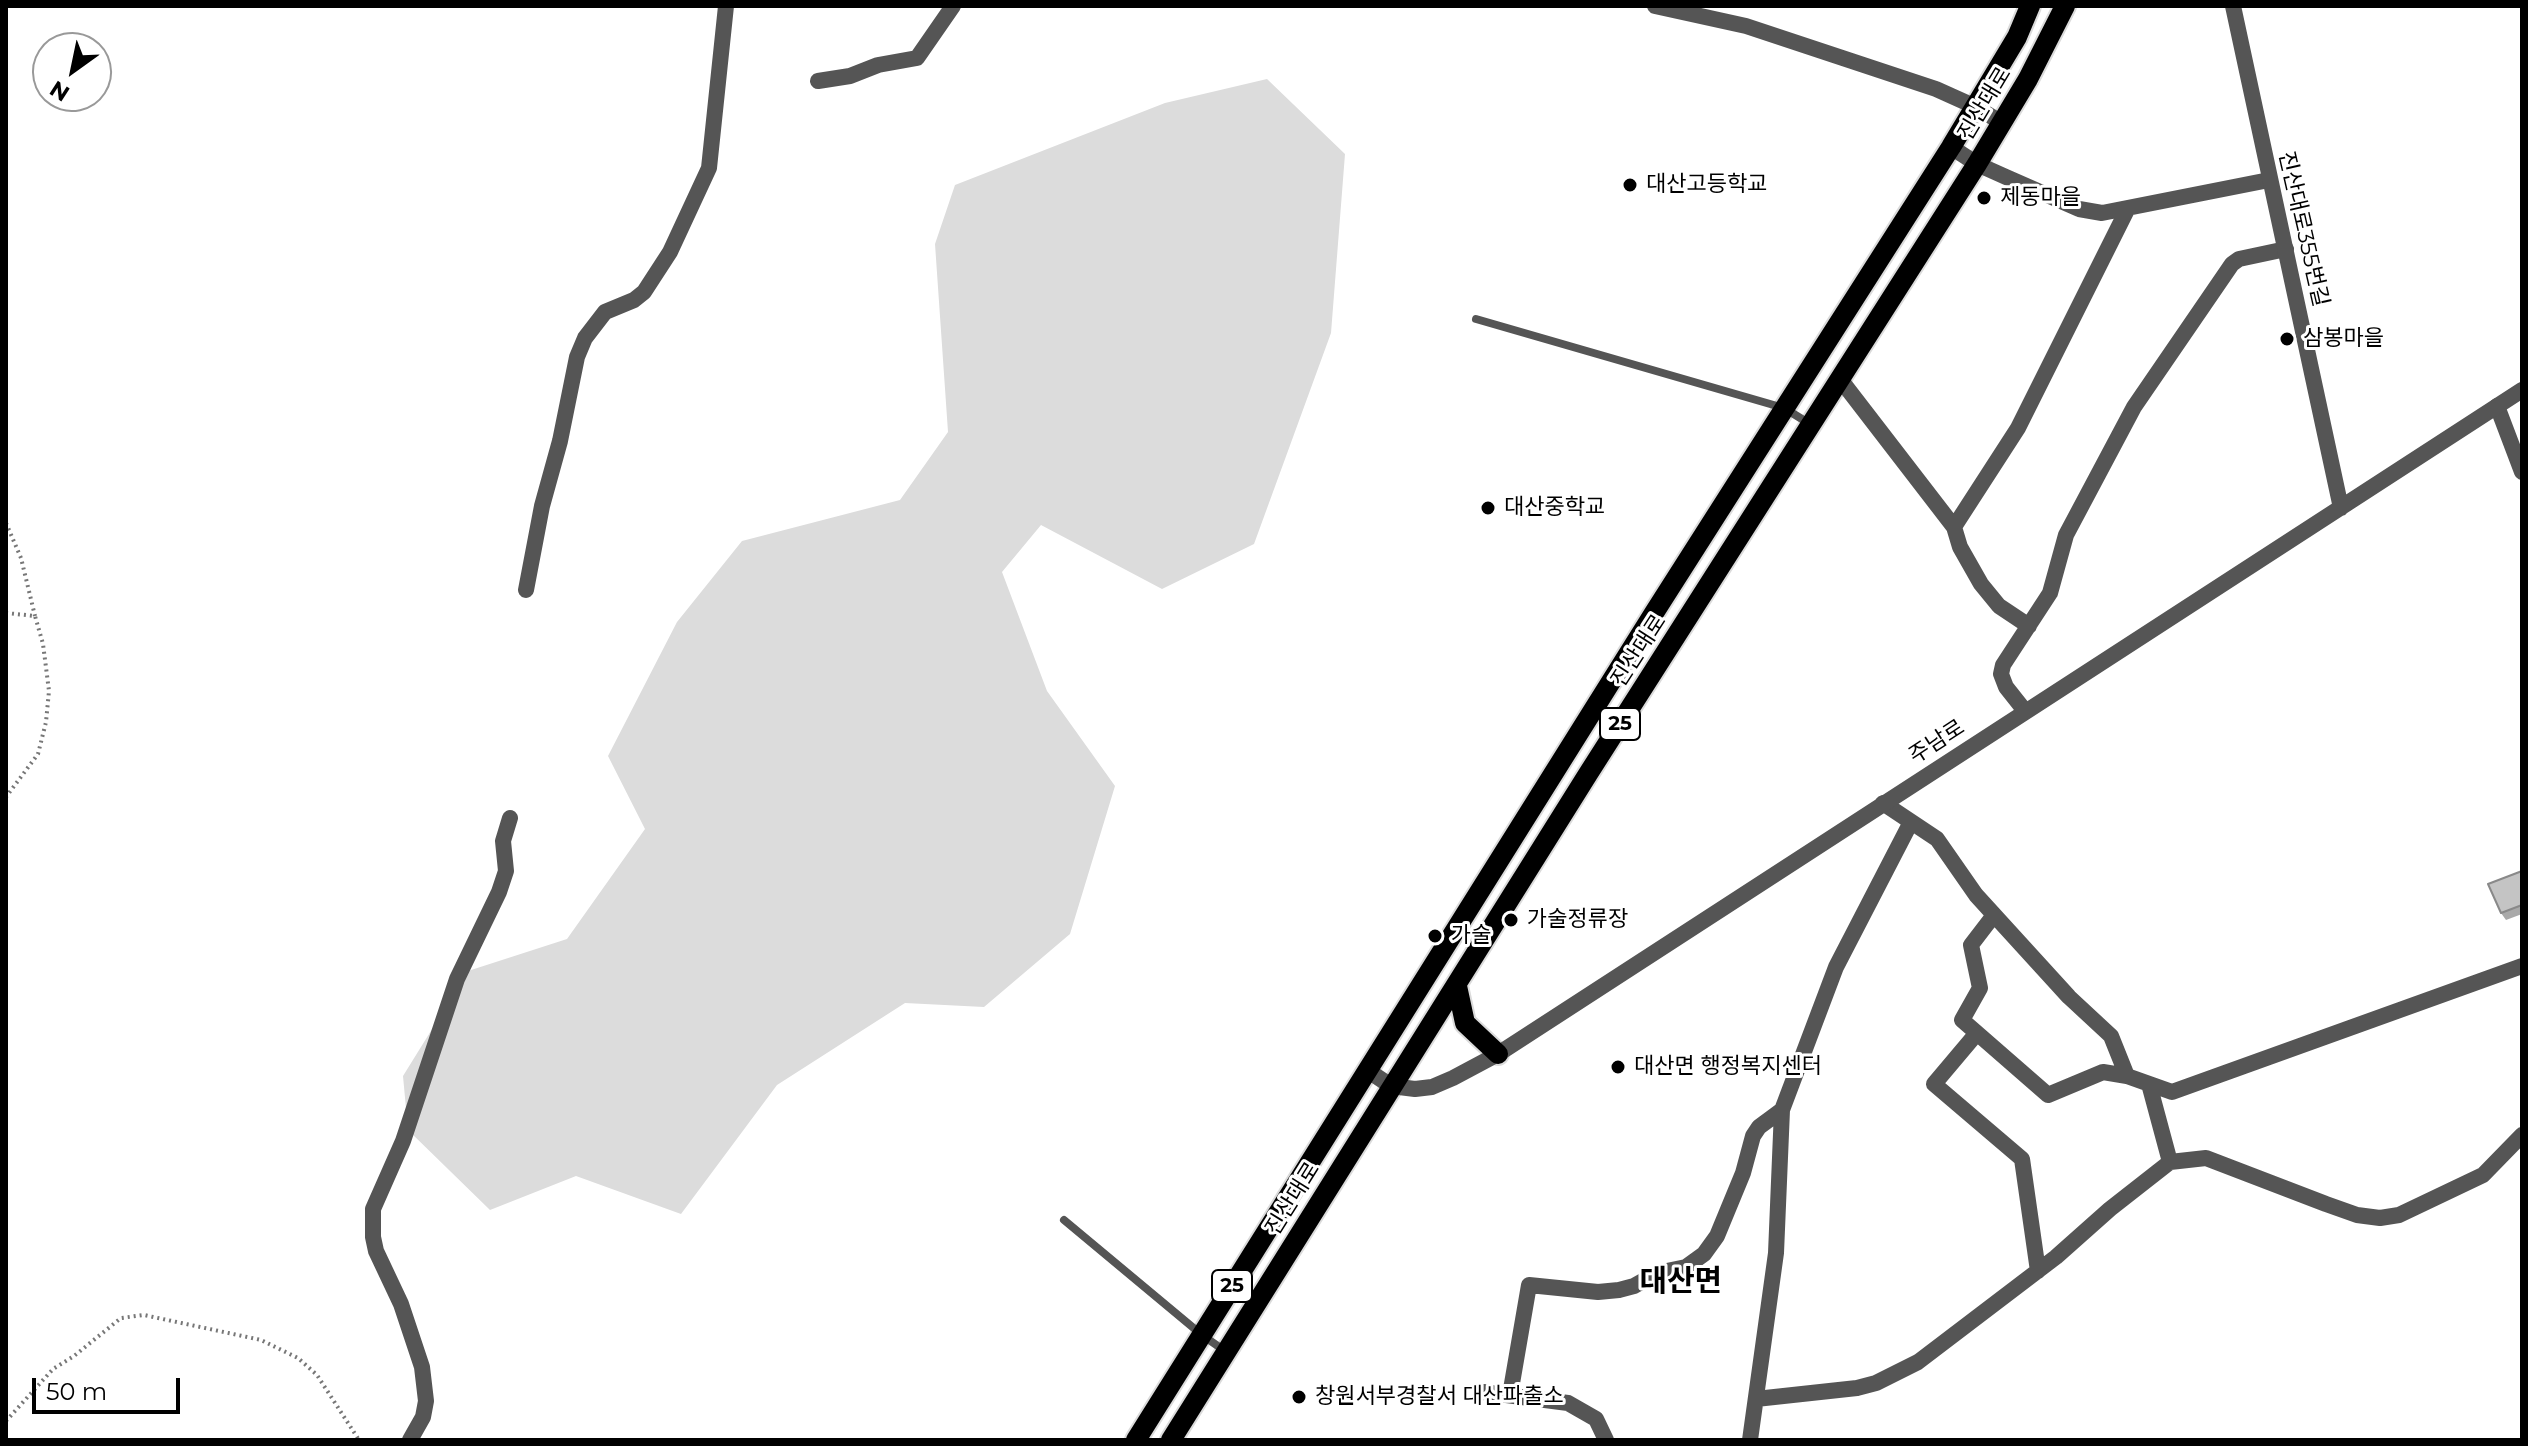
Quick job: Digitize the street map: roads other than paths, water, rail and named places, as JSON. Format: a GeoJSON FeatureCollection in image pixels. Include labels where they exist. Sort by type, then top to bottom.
{"type":"FeatureCollection","features":[{"type":"Feature","properties":{"kind":"main road","name":"진산대로"},"geometry":{"type":"LineString","coordinates":[[1136,1440],[1976,107],[2017,37],[2030,6]]}},
{"type":"Feature","properties":{"kind":"main road","name":"진산대로"},"geometry":{"type":"LineString","coordinates":[[1171,1440],[1588,774],[1977,164],[2028,79],[2065,6]]}},
{"type":"Feature","properties":{"kind":"main road"},"geometry":{"type":"LineString","coordinates":[[1457,986],[1465,1023],[1498,1054]]}},
{"type":"Feature","properties":{"kind":"street"},"geometry":{"type":"LineString","coordinates":[[526,590],[542,506],[560,441],[577,357],[585,338],[605,312],[634,300],[644,292],[670,252],[709,168],[726,6]]}},
{"type":"Feature","properties":{"kind":"street"},"geometry":{"type":"LineString","coordinates":[[818,81],[917,58],[953,6]]}},
{"type":"Feature","properties":{"kind":"street"},"geometry":{"type":"LineString","coordinates":[[1655,6],[1746,26],[1936,89],[2002,123]]}},
{"type":"Feature","properties":{"kind":"street","name":"진산대로355번길"},"geometry":{"type":"LineString","coordinates":[[2233,6],[2341,508]]}},
{"type":"Feature","properties":{"kind":"street"},"geometry":{"type":"LineString","coordinates":[[1951,147],[1977,164],[2079,209],[2102,213],[2269,180]]}},
{"type":"Feature","properties":{"kind":"street"},"geometry":{"type":"LineString","coordinates":[[1954,527],[2018,428],[2128,208]]}},
{"type":"Feature","properties":{"kind":"street"},"geometry":{"type":"LineString","coordinates":[[2025,711],[2006,687],[2001,674],[2003,665],[2050,593],[2066,535],[2143,394],[2232,264],[2239,259],[2286,249]]}},
{"type":"Feature","properties":{"kind":"street"},"geometry":{"type":"LineString","coordinates":[[1840,379],[1954,527],[1960,547],[1981,584],[1999,606],[2029,626]]}},
{"type":"Feature","properties":{"kind":"street","name":"주남로"},"geometry":{"type":"LineString","coordinates":[[1391,1086],[1415,1089],[1432,1087],[1498,1054],[2522,390]]}},
{"type":"Feature","properties":{"kind":"street"},"geometry":{"type":"LineString","coordinates":[[2497,406],[2522,472]]}},
{"type":"Feature","properties":{"kind":"street"},"geometry":{"type":"LineString","coordinates":[[1883,803],[1937,839],[1976,895],[2069,997],[2111,1036],[2127,1076]]}},
{"type":"Feature","properties":{"kind":"street"},"geometry":{"type":"LineString","coordinates":[[410,1440],[423,1417],[426,1401],[422,1367],[401,1304],[376,1251],[373,1209],[403,1141],[457,979],[499,892],[506,871],[503,841],[510,818]]}},
{"type":"Feature","properties":{"kind":"street"},"geometry":{"type":"LineString","coordinates":[[1750,1440],[1776,1253],[1782,1110],[1836,967],[1911,822]]}},
{"type":"Feature","properties":{"kind":"street"},"geometry":{"type":"LineString","coordinates":[[1994,915],[1971,945],[1980,988],[1962,1020],[2048,1095],[2103,1072],[2127,1076],[2172,1092],[2522,966]]}},
{"type":"Feature","properties":{"kind":"street"},"geometry":{"type":"LineString","coordinates":[[1977,1033],[1934,1084],[2022,1159],[2038,1271]]}},
{"type":"Feature","properties":{"kind":"street"},"geometry":{"type":"LineString","coordinates":[[1367,1070],[1391,1086]]}},
{"type":"Feature","properties":{"kind":"street"},"geometry":{"type":"LineString","coordinates":[[2149,1084],[2170,1162]]}},
{"type":"Feature","properties":{"kind":"street"},"geometry":{"type":"LineString","coordinates":[[1510,1395],[1529,1285],[1609,1291],[1634,1286],[1657,1273],[1686,1267],[1704,1254],[1717,1236],[1743,1173],[1753,1136],[1759,1127],[1782,1110]]}},
{"type":"Feature","properties":{"kind":"street"},"geometry":{"type":"LineString","coordinates":[[1756,1399],[1857,1388],[1876,1383],[1918,1362],[2038,1271],[2170,1162],[2206,1158],[2357,1215],[2380,1218],[2399,1215],[2483,1175],[2522,1135]]}},
{"type":"Feature","properties":{"kind":"street"},"geometry":{"type":"LineString","coordinates":[[1483,1392],[1568,1403],[1596,1419],[1606,1440]]}},
{"type":"Feature","properties":{"kind":"lane"},"geometry":{"type":"LineString","coordinates":[[1476,319],[1784,408],[1811,424]]}},
{"type":"Feature","properties":{"kind":"lane"},"geometry":{"type":"LineString","coordinates":[[1064,1220],[1202,1335],[1226,1351]]}},
{"type":"Feature","properties":{"kind":"place","name":"대산고등학교"},"geometry":{"type":"Point","coordinates":[1630,185]}},
{"type":"Feature","properties":{"kind":"place","name":"제동마을"},"geometry":{"type":"Point","coordinates":[1984,198]}},
{"type":"Feature","properties":{"kind":"place","name":"삼봉마을"},"geometry":{"type":"Point","coordinates":[2287,339]}},
{"type":"Feature","properties":{"kind":"place","name":"대산중학교"},"geometry":{"type":"Point","coordinates":[1488,508]}},
{"type":"Feature","properties":{"kind":"place","name":"가술정류장"},"geometry":{"type":"Point","coordinates":[1511,920]}},
{"type":"Feature","properties":{"kind":"place","name":"가술"},"geometry":{"type":"Point","coordinates":[1435,936]}},
{"type":"Feature","properties":{"kind":"place","name":"대산면 행정복지센터"},"geometry":{"type":"Point","coordinates":[1618,1067]}},
{"type":"Feature","properties":{"kind":"place","name":"창원서부경찰서 대산파출소"},"geometry":{"type":"Point","coordinates":[1299,1397]}},
{"type":"Feature","properties":{"kind":"district","name":"대산면"},"geometry":{"type":"Point","coordinates":[1681,1282]}}]}
